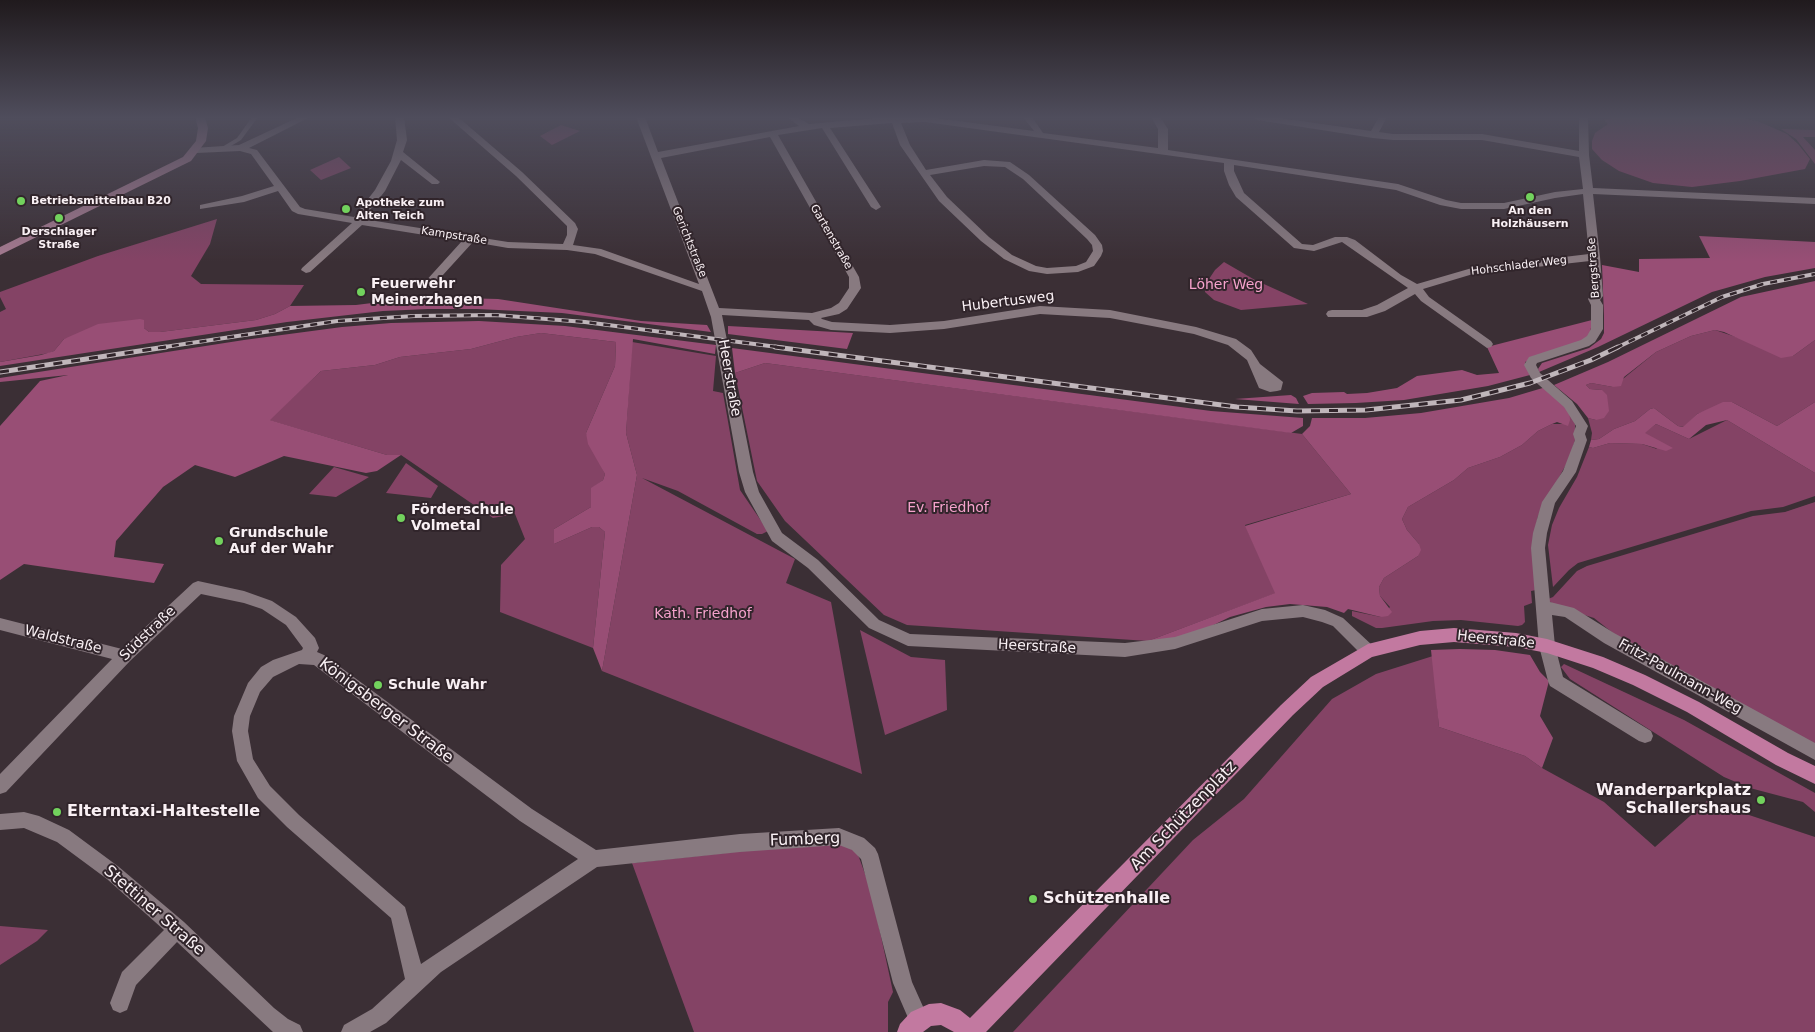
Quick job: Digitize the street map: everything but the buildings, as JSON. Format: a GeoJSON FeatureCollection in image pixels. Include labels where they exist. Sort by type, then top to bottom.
{"type":"FeatureCollection","features":[{"type":"Feature","properties":{"kind":"main road"},"geometry":{"type":"LineString","coordinates":[[0,252],[177,165]]}},
{"type":"Feature","properties":{"kind":"main road","name":"Heerstraße"},"geometry":{"type":"LineString","coordinates":[[1368,651],[1420,638],[1454,635],[1508,639],[1547,646],[1597,662],[1634,678],[1693,707],[1782,759],[1815,775]]}},
{"type":"Feature","properties":{"kind":"main road","name":"Am Schützenplatz"},"geometry":{"type":"LineString","coordinates":[[971,1032],[990,1015],[1287,710],[1317,682],[1368,651]]}},
{"type":"Feature","properties":{"kind":"main road"},"geometry":{"type":"LineString","coordinates":[[913,1026],[929,1015],[941,1014],[961,1024],[967,1032]]}},
{"type":"Feature","properties":{"kind":"street","name":"Kampstraße"},"geometry":{"type":"LineString","coordinates":[[264,165],[296,209],[302,212],[527,247],[567,247],[606,253],[690,285],[707,288]]}},
{"type":"Feature","properties":{"kind":"street"},"geometry":{"type":"LineString","coordinates":[[306,270],[358,220],[380,191],[392,165]]}},
{"type":"Feature","properties":{"kind":"street"},"geometry":{"type":"LineString","coordinates":[[414,165],[435,182]]}},
{"type":"Feature","properties":{"kind":"street"},"geometry":{"type":"LineString","coordinates":[[509,165],[571,225],[573,229],[567,247]]}},
{"type":"Feature","properties":{"kind":"street","name":"Gerichtstraße"},"geometry":{"type":"LineString","coordinates":[[659,165],[716,312]]}},
{"type":"Feature","properties":{"kind":"street","name":"Gartenstraße"},"geometry":{"type":"LineString","coordinates":[[716,312],[812,317],[835,311],[843,306],[853,293],[856,283],[851,272],[791,165]]}},
{"type":"Feature","properties":{"kind":"street"},"geometry":{"type":"LineString","coordinates":[[849,165],[876,207]]}},
{"type":"Feature","properties":{"kind":"street"},"geometry":{"type":"LineString","coordinates":[[919,165],[943,199],[962,218],[985,239],[1021,264],[1034,269],[1062,271],[1090,264],[1098,251],[1097,245],[1091,237],[1014,168],[1006,165]]}},
{"type":"Feature","properties":{"kind":"street"},"geometry":{"type":"LineString","coordinates":[[924,173],[971,165]]}},
{"type":"Feature","properties":{"kind":"street"},"geometry":{"type":"LineString","coordinates":[[1229,165],[1234,186],[1240,195],[1298,246],[1314,248],[1343,239],[1351,242],[1392,274],[1416,288],[1425,299],[1487,344]]}},
{"type":"Feature","properties":{"kind":"street"},"geometry":{"type":"LineString","coordinates":[[1256,165],[1398,187],[1444,203],[1468,207],[1504,206],[1555,195],[1587,191],[1815,201]]}},
{"type":"Feature","properties":{"kind":"street","name":"Bergstraße"},"geometry":{"type":"LineString","coordinates":[[1543,607],[1538,548],[1543,517],[1549,502],[1568,472],[1581,441],[1582,426],[1574,411],[1535,375],[1530,368],[1534,360],[1585,343],[1596,334],[1597,305],[1594,299],[1597,296],[1595,257],[1585,165]]}},
{"type":"Feature","properties":{"kind":"street"},"geometry":{"type":"LineString","coordinates":[[204,207],[244,199],[280,187]]}},
{"type":"Feature","properties":{"kind":"street"},"geometry":{"type":"LineString","coordinates":[[428,286],[470,239]]}},
{"type":"Feature","properties":{"kind":"street","name":"Hohschlader Weg"},"geometry":{"type":"LineString","coordinates":[[1332,314],[1363,314],[1381,308],[1416,288],[1472,271],[1595,257]]}},
{"type":"Feature","properties":{"kind":"street","name":"Hubertusweg"},"geometry":{"type":"LineString","coordinates":[[812,317],[818,322],[831,326],[890,329],[944,325],[1040,310],[1110,314],[1196,331],[1224,339],[1247,353],[1255,366]]}},
{"type":"Feature","properties":{"kind":"street","name":"Heerstraße"},"geometry":{"type":"LineString","coordinates":[[716,312],[746,472],[752,492],[777,537],[813,564],[874,624],[908,640],[1125,650],[1175,643],[1262,615],[1303,611],[1325,616],[1338,622],[1368,651]]}},
{"type":"Feature","properties":{"kind":"street","name":"Südstraße"},"geometry":{"type":"LineString","coordinates":[[0,786],[125,656],[198,587],[244,597],[267,605],[291,621],[310,642],[311,648],[307,656]]}},
{"type":"Feature","properties":{"kind":"street"},"geometry":{"type":"LineString","coordinates":[[1543,607],[1547,646]]}},
{"type":"Feature","properties":{"kind":"street","name":"Fritz-Paulmann-Weg"},"geometry":{"type":"LineString","coordinates":[[1543,607],[1569,612],[1609,638],[1815,752]]}},
{"type":"Feature","properties":{"kind":"street","name":"Waldstraße"},"geometry":{"type":"LineString","coordinates":[[0,624],[125,656]]}},
{"type":"Feature","properties":{"kind":"street","name":"Heerstraße"},"geometry":{"type":"LineString","coordinates":[[1547,646],[1556,681],[1645,736]]}},
{"type":"Feature","properties":{"kind":"street","name":"Königsberger Straße"},"geometry":{"type":"LineString","coordinates":[[415,981],[399,913],[293,821],[264,792],[245,760],[240,731],[242,716],[254,688],[267,672],[278,664],[289,659],[307,656],[319,660],[526,815],[594,859]]}},
{"type":"Feature","properties":{"kind":"street","name":"Stettiner Straße"},"geometry":{"type":"LineString","coordinates":[[0,822],[24,820],[33,822],[63,836],[113,873],[177,929],[267,1015],[280,1026],[293,1032]]}},
{"type":"Feature","properties":{"kind":"street","name":"Fumberg"},"geometry":{"type":"LineString","coordinates":[[594,859],[750,842],[839,836],[858,844],[869,854],[913,1026]]}},
{"type":"Feature","properties":{"kind":"street"},"geometry":{"type":"LineString","coordinates":[[351,1032],[379,1016],[434,965],[594,859]]}},
{"type":"Feature","properties":{"kind":"street"},"geometry":{"type":"LineString","coordinates":[[120,1003],[129,980],[177,929]]}},
{"type":"Feature","properties":{"kind":"green space"},"geometry":{"type":"Polygon","coordinates":[[[321,165],[348,165],[351,168],[321,180],[310,170],[321,165]]]}},
{"type":"Feature","properties":{"kind":"green space"},"geometry":{"type":"Polygon","coordinates":[[[1610,165],[1807,165],[1805,169],[1740,181],[1692,187],[1653,183],[1619,171],[1610,165]]]}},
{"type":"Feature","properties":{"kind":"green space"},"geometry":{"type":"Polygon","coordinates":[[[217,219],[210,244],[191,276],[201,284],[304,285],[290,306],[275,314],[256,320],[160,332],[149,332],[144,328],[64,339],[54,351],[49,353],[0,362],[0,312],[6,309],[0,297],[0,292],[98,256],[217,219]]]}},
{"type":"Feature","properties":{"kind":"green space","name":"Löher Weg"},"geometry":{"type":"Polygon","coordinates":[[[1224,262],[1255,280],[1308,304],[1241,310],[1214,300],[1205,292],[1205,285],[1215,270],[1224,262]]]}},
{"type":"Feature","properties":{"kind":"green space"},"geometry":{"type":"Polygon","coordinates":[[[1715,330],[1793,356],[1815,340],[1815,402],[1777,426],[1732,402],[1697,414],[1684,427],[1678,426],[1654,408],[1635,421],[1614,429],[1599,439],[1591,440],[1592,433],[1588,418],[1596,420],[1602,390],[1590,389],[1586,385],[1591,383],[1613,387],[1656,352],[1691,336],[1715,330]]]}},
{"type":"Feature","properties":{"kind":"green space"},"geometry":{"type":"Polygon","coordinates":[[[541,333],[616,342],[615,366],[586,433],[605,474],[603,480],[591,489],[591,507],[554,529],[554,544],[592,527],[599,527],[605,532],[593,648],[500,612],[501,565],[525,539],[515,514],[493,518],[401,455],[387,455],[269,420],[321,371],[375,365],[400,357],[471,349],[516,337],[541,333]]]}},
{"type":"Feature","properties":{"kind":"green space","name":"Kath. Friedhof"},"geometry":{"type":"Polygon","coordinates":[[[632,342],[716,356],[713,391],[723,393],[740,490],[768,531],[757,534],[678,491],[642,478],[795,559],[786,583],[831,602],[862,774],[602,671],[637,475],[626,433],[632,342]]]}},
{"type":"Feature","properties":{"kind":"green space","name":"Ev. Friedhof"},"geometry":{"type":"Polygon","coordinates":[[[765,363],[1302,434],[1351,494],[1245,525],[1276,593],[1148,641],[907,625],[884,615],[785,521],[757,481],[735,373],[765,363]]]}},
{"type":"Feature","properties":{"kind":"green space"},"geometry":{"type":"Polygon","coordinates":[[[1569,409],[1575,424],[1575,440],[1569,459],[1538,516],[1534,534],[1536,590],[1531,591],[1532,603],[1524,606],[1525,622],[1522,625],[1461,620],[1433,621],[1376,628],[1352,616],[1352,611],[1381,617],[1390,607],[1380,596],[1379,587],[1384,578],[1418,556],[1419,544],[1407,530],[1402,519],[1408,507],[1454,480],[1468,468],[1500,457],[1522,445],[1538,431],[1552,424],[1564,424],[1569,409]]]}},
{"type":"Feature","properties":{"kind":"green space"},"geometry":{"type":"Polygon","coordinates":[[[1727,420],[1815,473],[1815,496],[1783,507],[1751,511],[1578,563],[1553,587],[1548,545],[1552,525],[1559,508],[1577,477],[1589,447],[1593,448],[1610,443],[1642,444],[1657,449],[1644,433],[1656,424],[1689,439],[1727,420]]]}},
{"type":"Feature","properties":{"kind":"green space"},"geometry":{"type":"Polygon","coordinates":[[[406,463],[438,486],[431,498],[386,493],[406,463]]]}},
{"type":"Feature","properties":{"kind":"green space"},"geometry":{"type":"Polygon","coordinates":[[[334,467],[369,477],[336,497],[309,494],[334,467]]]}},
{"type":"Feature","properties":{"kind":"green space"},"geometry":{"type":"Polygon","coordinates":[[[1815,502],[1815,752],[1646,659],[1594,618],[1556,606],[1548,599],[1553,597],[1577,571],[1587,566],[1753,516],[1785,512],[1815,502]]]}},
{"type":"Feature","properties":{"kind":"green space"},"geometry":{"type":"Polygon","coordinates":[[[860,630],[911,657],[945,660],[947,710],[885,735],[860,630]]]}},
{"type":"Feature","properties":{"kind":"green space"},"geometry":{"type":"Polygon","coordinates":[[[1433,656],[1439,727],[1525,756],[1542,768],[1604,802],[1655,847],[1707,801],[1815,837],[1815,1032],[1013,1032],[1193,840],[1244,799],[1332,699],[1376,674],[1433,656]]]}},
{"type":"Feature","properties":{"kind":"green space"},"geometry":{"type":"Polygon","coordinates":[[[1564,664],[1684,720],[1815,793],[1815,812],[1803,802],[1750,788],[1724,777],[1570,679],[1561,667],[1564,664]]]}},
{"type":"Feature","properties":{"kind":"green space"},"geometry":{"type":"Polygon","coordinates":[[[836,841],[857,852],[871,890],[893,992],[888,1002],[888,1032],[694,1032],[632,863],[836,841]]]}},
{"type":"Feature","properties":{"kind":"green space"},"geometry":{"type":"Polygon","coordinates":[[[0,926],[48,930],[37,941],[0,965],[0,926]]]}},
{"type":"Feature","properties":{"kind":"shaded area"},"geometry":{"type":"Polygon","coordinates":[[[1699,236],[1815,242],[1815,268],[1765,277],[1712,292],[1598,347],[1539,372],[1538,369],[1542,363],[1589,348],[1601,339],[1604,333],[1602,265],[1639,272],[1639,259],[1710,258],[1699,236]]]}},
{"type":"Feature","properties":{"kind":"shaded area"},"geometry":{"type":"Polygon","coordinates":[[[1815,281],[1815,340],[1793,356],[1781,358],[1724,332],[1715,330],[1691,336],[1656,352],[1624,377],[1621,386],[1613,387],[1591,383],[1586,385],[1590,389],[1602,390],[1607,395],[1609,411],[1604,418],[1596,420],[1588,418],[1577,404],[1554,385],[1608,362],[1741,297],[1815,281]]]}},
{"type":"Feature","properties":{"kind":"shaded area"},"geometry":{"type":"Polygon","coordinates":[[[420,297],[498,299],[641,321],[707,325],[711,332],[562,313],[477,309],[383,311],[287,322],[0,366],[0,362],[54,351],[64,339],[98,324],[140,319],[144,320],[144,328],[149,332],[160,332],[256,320],[275,314],[290,306],[356,305],[420,297]]]}},
{"type":"Feature","properties":{"kind":"shaded area"},"geometry":{"type":"Polygon","coordinates":[[[1592,320],[1590,335],[1582,341],[1525,362],[1530,375],[1488,386],[1404,400],[1308,404],[1303,396],[1312,393],[1367,393],[1397,388],[1417,376],[1462,370],[1477,375],[1499,373],[1487,347],[1592,320]]]}},
{"type":"Feature","properties":{"kind":"shaded area"},"geometry":{"type":"Polygon","coordinates":[[[479,321],[565,326],[716,345],[715,354],[633,339],[626,433],[637,475],[602,671],[593,648],[605,532],[599,527],[592,527],[554,544],[554,529],[591,507],[591,488],[603,480],[605,474],[588,444],[586,433],[615,366],[616,342],[541,333],[516,337],[471,349],[400,357],[375,365],[321,371],[270,420],[387,455],[401,455],[377,471],[366,473],[284,456],[235,477],[195,465],[163,487],[116,541],[114,557],[164,564],[154,583],[24,564],[0,580],[0,426],[40,381],[68,375],[0,382],[0,378],[244,340],[342,327],[391,323],[479,321]]]}},
{"type":"Feature","properties":{"kind":"shaded area"},"geometry":{"type":"Polygon","coordinates":[[[728,326],[853,333],[847,349],[728,334],[728,326]]]}},
{"type":"Feature","properties":{"kind":"shaded area"},"geometry":{"type":"Polygon","coordinates":[[[732,348],[1211,411],[1303,418],[1303,426],[1291,433],[765,363],[735,373],[732,348]]]}},
{"type":"Feature","properties":{"kind":"shaded area"},"geometry":{"type":"Polygon","coordinates":[[[1546,387],[1569,409],[1570,420],[1568,426],[1557,422],[1538,431],[1522,445],[1500,457],[1468,468],[1454,480],[1408,507],[1402,519],[1421,550],[1418,556],[1384,578],[1379,587],[1380,596],[1392,612],[1388,616],[1381,617],[1348,609],[1344,613],[1327,607],[1290,604],[1266,607],[1230,617],[1199,632],[1168,641],[1148,641],[1275,593],[1245,526],[1351,494],[1302,434],[1310,426],[1312,418],[1365,418],[1421,413],[1509,398],[1546,387]]]}},
{"type":"Feature","properties":{"kind":"shaded area"},"geometry":{"type":"Polygon","coordinates":[[[1291,395],[1296,398],[1299,404],[1235,399],[1291,395]]]}},
{"type":"Feature","properties":{"kind":"shaded area"},"geometry":{"type":"Polygon","coordinates":[[[1723,402],[1732,402],[1777,426],[1815,402],[1815,473],[1727,420],[1706,425],[1689,439],[1656,424],[1645,433],[1673,448],[1666,451],[1642,444],[1610,443],[1593,448],[1589,447],[1591,440],[1599,439],[1614,429],[1635,421],[1650,409],[1654,408],[1678,426],[1683,427],[1697,414],[1723,402]]]}},
{"type":"Feature","properties":{"kind":"shaded area"},"geometry":{"type":"Polygon","coordinates":[[[1431,650],[1495,650],[1530,655],[1540,672],[1549,681],[1540,716],[1553,738],[1542,768],[1525,756],[1439,727],[1431,650]]]}},
{"type":"Feature","properties":{"kind":"railway"},"geometry":{"type":"LineString","coordinates":[[1616,348],[1722,297],[1763,284],[1815,274]]}},
{"type":"Feature","properties":{"kind":"railway"},"geometry":{"type":"LineString","coordinates":[[158,348],[337,321],[414,316],[495,315],[585,322],[785,348]]}},
{"type":"Feature","properties":{"kind":"railway"},"geometry":{"type":"LineString","coordinates":[[0,372],[166,347]]}},
{"type":"Feature","properties":{"kind":"railway"},"geometry":{"type":"LineString","coordinates":[[775,347],[1237,407],[1297,411],[1366,410],[1461,400],[1530,383],[1591,360],[1618,347]]}},
{"type":"Feature","properties":{"kind":"place","name":"An den Holzhäusern"},"geometry":{"type":"Point","coordinates":[1530,197]}},
{"type":"Feature","properties":{"kind":"place","name":"Betriebsmittelbau B20"},"geometry":{"type":"Point","coordinates":[21,201]}},
{"type":"Feature","properties":{"kind":"place","name":"Apotheke zum Alten Teich"},"geometry":{"type":"Point","coordinates":[346,209]}},
{"type":"Feature","properties":{"kind":"place","name":"Derschlager Straße"},"geometry":{"type":"Point","coordinates":[59,218]}},
{"type":"Feature","properties":{"kind":"place","name":"Feuerwehr Meinerzhagen"},"geometry":{"type":"Point","coordinates":[361,292]}},
{"type":"Feature","properties":{"kind":"place","name":"Förderschule Volmetal"},"geometry":{"type":"Point","coordinates":[401,518]}},
{"type":"Feature","properties":{"kind":"place","name":"Grundschule Auf der Wahr"},"geometry":{"type":"Point","coordinates":[219,541]}},
{"type":"Feature","properties":{"kind":"place","name":"Schule Wahr"},"geometry":{"type":"Point","coordinates":[378,685]}},
{"type":"Feature","properties":{"kind":"place","name":"Wanderparkplatz Schallershaus"},"geometry":{"type":"Point","coordinates":[1761,800]}},
{"type":"Feature","properties":{"kind":"place","name":"Elterntaxi-Haltestelle"},"geometry":{"type":"Point","coordinates":[57,812]}},
{"type":"Feature","properties":{"kind":"place","name":"Schützenhalle"},"geometry":{"type":"Point","coordinates":[1033,899]}}]}
